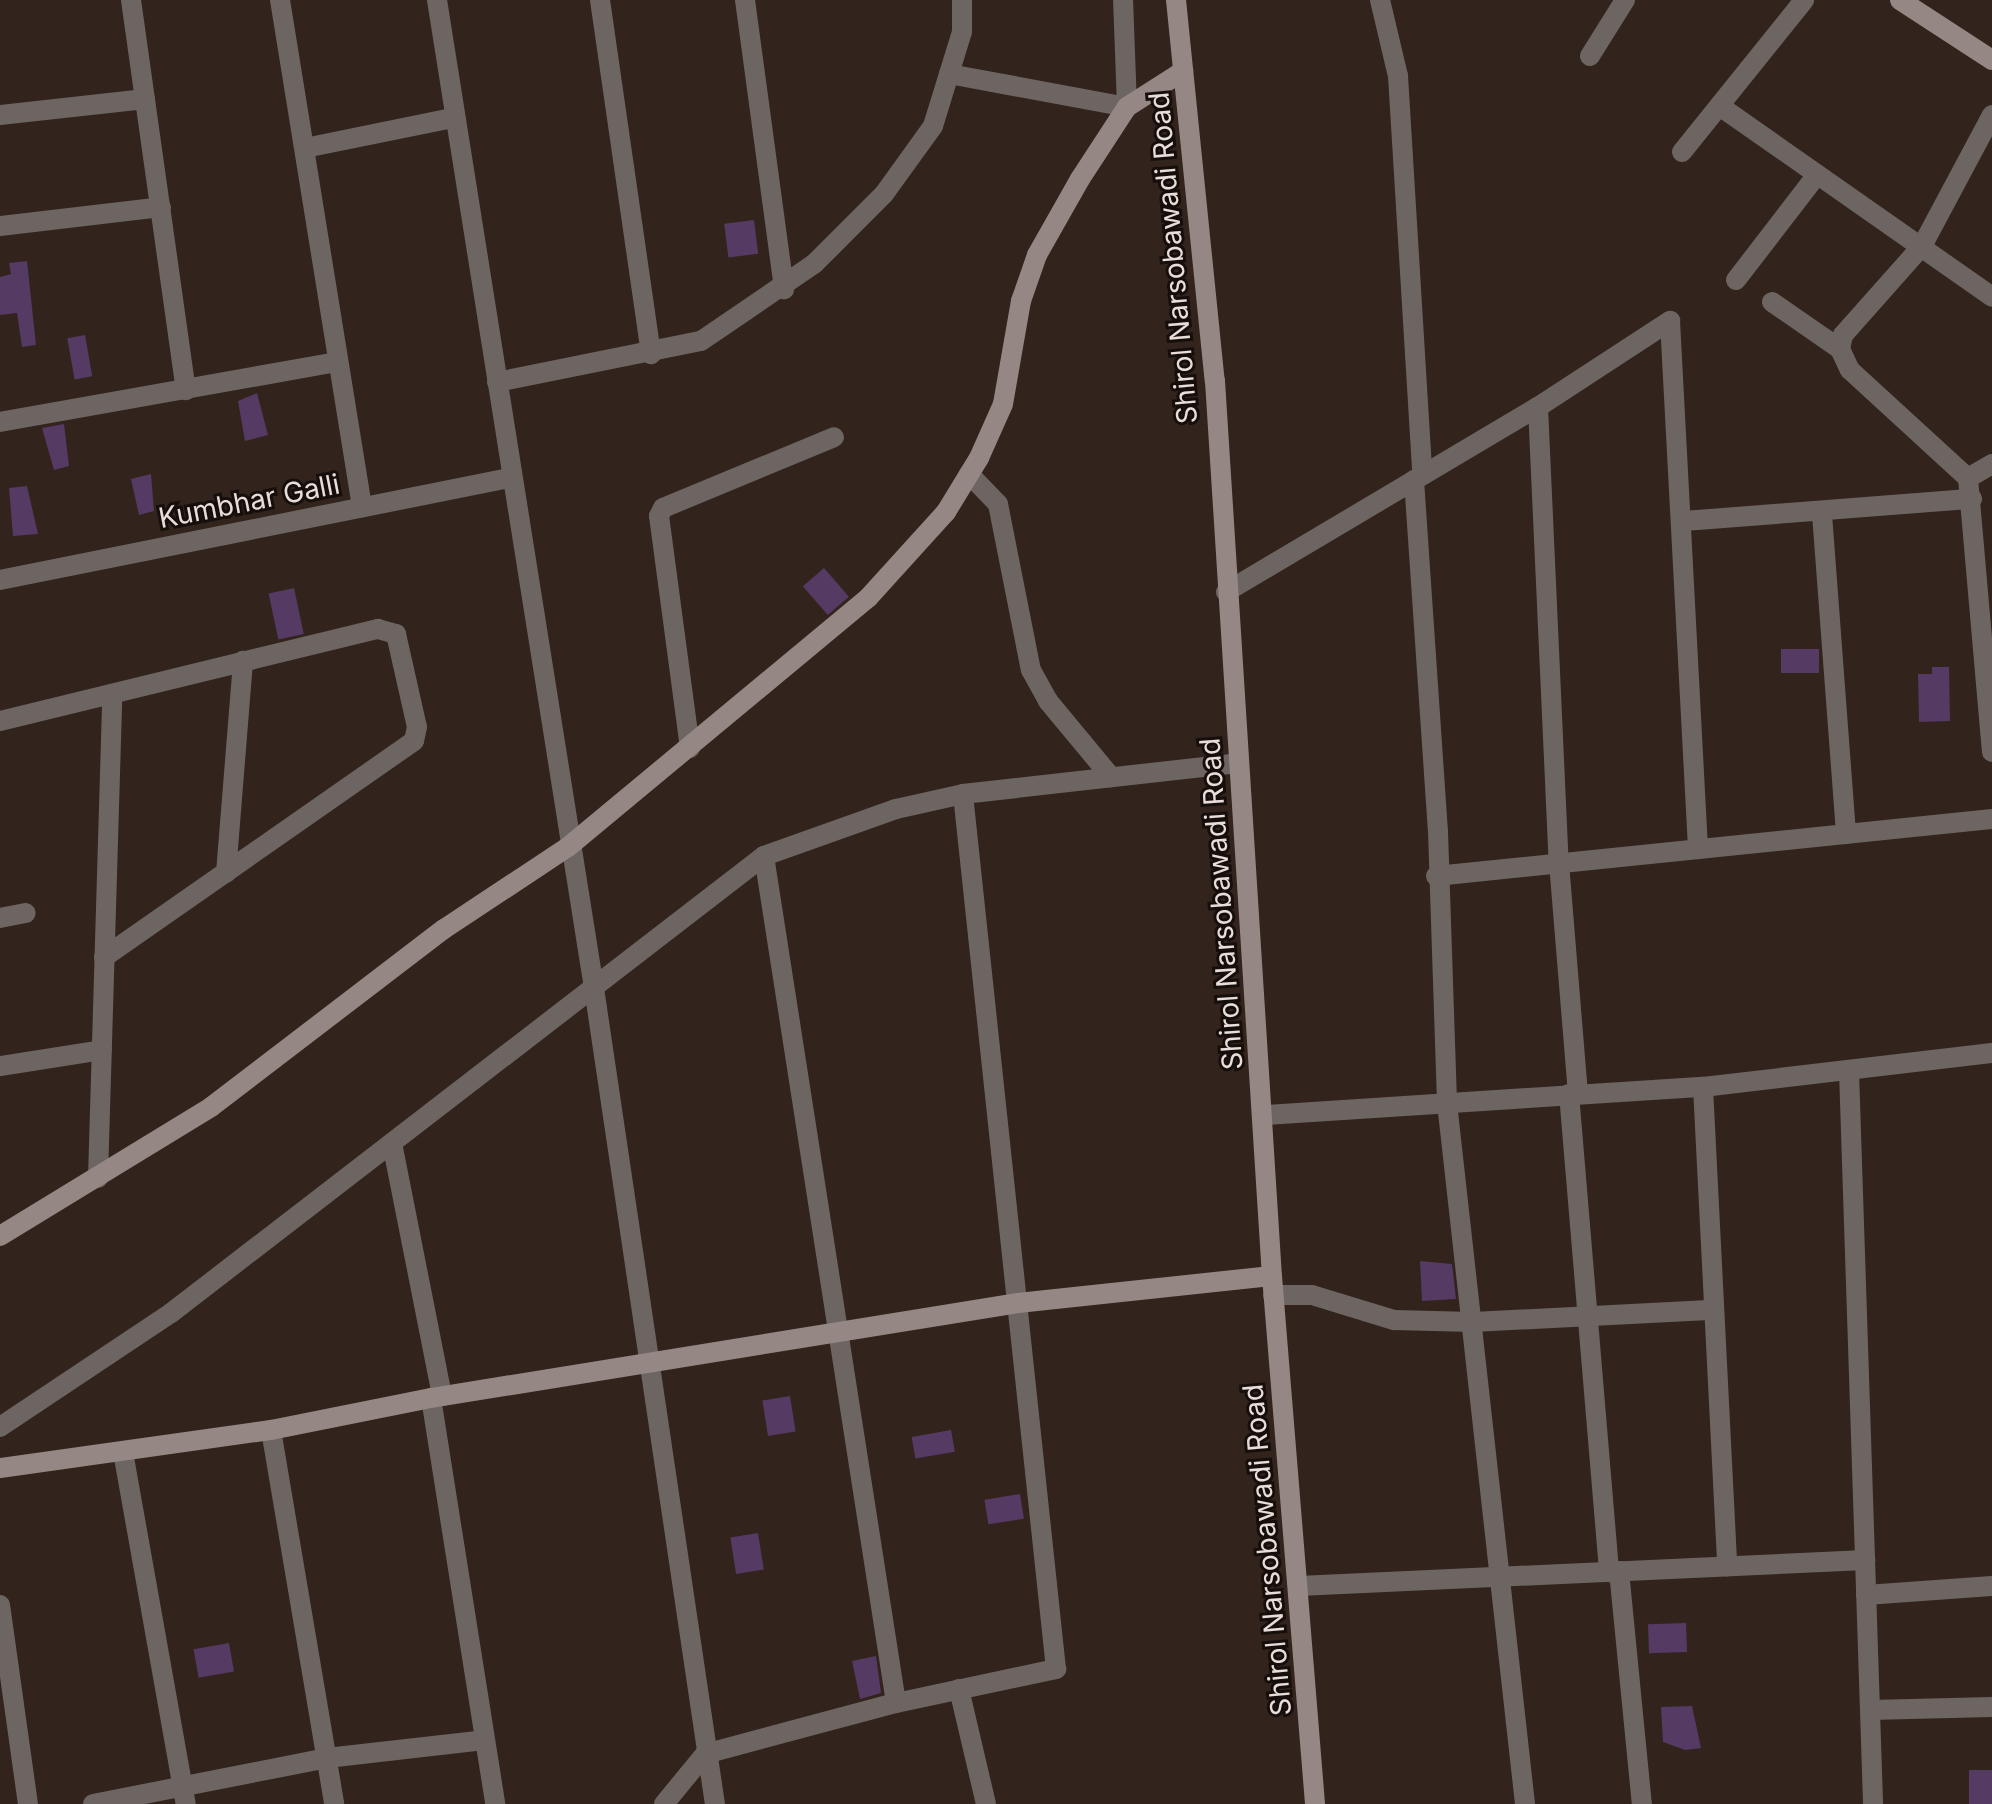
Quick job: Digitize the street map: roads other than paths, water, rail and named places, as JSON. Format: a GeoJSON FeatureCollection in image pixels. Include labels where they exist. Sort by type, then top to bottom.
{"type":"FeatureCollection","features":[{"type":"Feature","properties":{"kind":"street"},"geometry":{"type":"LineString","coordinates":[[131,0],[186,390]]}},
{"type":"Feature","properties":{"kind":"street"},"geometry":{"type":"LineString","coordinates":[[280,0],[362,507]]}},
{"type":"Feature","properties":{"kind":"street"},"geometry":{"type":"LineString","coordinates":[[437,0],[453,118],[497,382],[509,478],[568,847],[594,988],[705,1754],[715,1804]]}},
{"type":"Feature","properties":{"kind":"street"},"geometry":{"type":"LineString","coordinates":[[600,0],[651,354]]}},
{"type":"Feature","properties":{"kind":"street"},"geometry":{"type":"LineString","coordinates":[[745,0],[784,289]]}},
{"type":"Feature","properties":{"kind":"street"},"geometry":{"type":"LineString","coordinates":[[497,382],[651,354],[701,341],[784,289],[884,194],[933,126],[962,32],[962,0]]}},
{"type":"Feature","properties":{"kind":"street"},"geometry":{"type":"LineString","coordinates":[[1123,0],[1127,107]]}},
{"type":"Feature","properties":{"kind":"street","name":"Shirol Narsobawadi Road"},"geometry":{"type":"LineString","coordinates":[[1176,0],[1215,381],[1226,592],[1265,1115],[1272,1286],[1315,1804]]}},
{"type":"Feature","properties":{"kind":"street"},"geometry":{"type":"LineString","coordinates":[[1380,0],[1398,76],[1438,831],[1436,876],[1447,1103],[1525,1804]]}},
{"type":"Feature","properties":{"kind":"street"},"geometry":{"type":"LineString","coordinates":[[1590,56],[1625,0]]}},
{"type":"Feature","properties":{"kind":"street"},"geometry":{"type":"LineString","coordinates":[[1682,152],[1804,0]]}},
{"type":"Feature","properties":{"kind":"street"},"geometry":{"type":"LineString","coordinates":[[1900,0],[1992,60]]}},
{"type":"Feature","properties":{"kind":"street"},"geometry":{"type":"LineString","coordinates":[[0,1236],[211,1107],[444,929],[568,847],[868,598],[946,512],[969,474],[1003,404],[1021,301],[1037,255],[1127,107],[1183,71]]}},
{"type":"Feature","properties":{"kind":"street"},"geometry":{"type":"LineString","coordinates":[[949,74],[1127,107]]}},
{"type":"Feature","properties":{"kind":"street"},"geometry":{"type":"LineString","coordinates":[[0,115],[145,99]]}},
{"type":"Feature","properties":{"kind":"street"},"geometry":{"type":"LineString","coordinates":[[1721,107],[1992,297]]}},
{"type":"Feature","properties":{"kind":"street"},"geometry":{"type":"LineString","coordinates":[[1840,349],[1843,335],[1922,246],[1992,115]]}},
{"type":"Feature","properties":{"kind":"street"},"geometry":{"type":"LineString","coordinates":[[305,148],[453,118]]}},
{"type":"Feature","properties":{"kind":"street"},"geometry":{"type":"LineString","coordinates":[[1736,280],[1816,176]]}},
{"type":"Feature","properties":{"kind":"street"},"geometry":{"type":"LineString","coordinates":[[0,226],[161,207]]}},
{"type":"Feature","properties":{"kind":"street"},"geometry":{"type":"LineString","coordinates":[[1772,302],[1840,349],[1850,370],[1968,478],[1992,752]]}},
{"type":"Feature","properties":{"kind":"street"},"geometry":{"type":"LineString","coordinates":[[1226,592],[1538,407],[1670,321],[1684,521],[1698,849]]}},
{"type":"Feature","properties":{"kind":"street"},"geometry":{"type":"LineString","coordinates":[[0,422],[337,362]]}},
{"type":"Feature","properties":{"kind":"street"},"geometry":{"type":"LineString","coordinates":[[1538,407],[1559,863],[1589,1315],[1614,1572],[1642,1804]]}},
{"type":"Feature","properties":{"kind":"street"},"geometry":{"type":"LineString","coordinates":[[690,748],[659,516],[663,508],[834,437]]}},
{"type":"Feature","properties":{"kind":"street"},"geometry":{"type":"LineString","coordinates":[[1968,478],[1992,464]]}},
{"type":"Feature","properties":{"kind":"street"},"geometry":{"type":"LineString","coordinates":[[969,474],[998,504],[1031,670],[1048,701],[1111,777]]}},
{"type":"Feature","properties":{"kind":"street","name":"Kumbhar Galli"},"geometry":{"type":"LineString","coordinates":[[0,580],[509,478]]}},
{"type":"Feature","properties":{"kind":"street"},"geometry":{"type":"LineString","coordinates":[[1684,521],[1822,514],[1972,499]]}},
{"type":"Feature","properties":{"kind":"street"},"geometry":{"type":"LineString","coordinates":[[1822,514],[1846,834]]}},
{"type":"Feature","properties":{"kind":"street"},"geometry":{"type":"LineString","coordinates":[[0,721],[243,661],[392,629],[417,735],[104,957]]}},
{"type":"Feature","properties":{"kind":"street"},"geometry":{"type":"LineString","coordinates":[[226,873],[243,661]]}},
{"type":"Feature","properties":{"kind":"street"},"geometry":{"type":"LineString","coordinates":[[98,1178],[112,694]]}},
{"type":"Feature","properties":{"kind":"street"},"geometry":{"type":"LineString","coordinates":[[0,1427],[171,1313],[764,856],[896,809],[963,794],[1238,763]]}},
{"type":"Feature","properties":{"kind":"street"},"geometry":{"type":"LineString","coordinates":[[664,1804],[705,1754],[896,1703],[1056,1669],[963,794]]}},
{"type":"Feature","properties":{"kind":"street"},"geometry":{"type":"LineString","coordinates":[[1436,876],[1992,819]]}},
{"type":"Feature","properties":{"kind":"street"},"geometry":{"type":"LineString","coordinates":[[764,856],[835,1332],[896,1703]]}},
{"type":"Feature","properties":{"kind":"street"},"geometry":{"type":"LineString","coordinates":[[0,918],[26,913]]}},
{"type":"Feature","properties":{"kind":"street"},"geometry":{"type":"LineString","coordinates":[[0,1066],[102,1050]]}},
{"type":"Feature","properties":{"kind":"street"},"geometry":{"type":"LineString","coordinates":[[1265,1115],[1703,1087],[1992,1053]]}},
{"type":"Feature","properties":{"kind":"street"},"geometry":{"type":"LineString","coordinates":[[1849,1071],[1873,1804]]}},
{"type":"Feature","properties":{"kind":"street"},"geometry":{"type":"LineString","coordinates":[[1703,1087],[1727,1566]]}},
{"type":"Feature","properties":{"kind":"street"},"geometry":{"type":"LineString","coordinates":[[392,1143],[437,1397],[495,1804]]}},
{"type":"Feature","properties":{"kind":"street"},"geometry":{"type":"LineString","coordinates":[[0,1468],[271,1430],[437,1397],[1018,1303],[1272,1286],[1312,1295],[1374,1317],[1473,1322],[1714,1310]]}},
{"type":"Feature","properties":{"kind":"street"},"geometry":{"type":"LineString","coordinates":[[271,1430],[334,1804]]}},
{"type":"Feature","properties":{"kind":"street"},"geometry":{"type":"LineString","coordinates":[[123,1452],[185,1795]]}},
{"type":"Feature","properties":{"kind":"street"},"geometry":{"type":"LineString","coordinates":[[1299,1586],[1865,1560]]}},
{"type":"Feature","properties":{"kind":"street"},"geometry":{"type":"LineString","coordinates":[[1866,1595],[1992,1586]]}},
{"type":"Feature","properties":{"kind":"street"},"geometry":{"type":"LineString","coordinates":[[0,1605],[28,1804]]}},
{"type":"Feature","properties":{"kind":"street"},"geometry":{"type":"LineString","coordinates":[[959,1689],[986,1804]]}},
{"type":"Feature","properties":{"kind":"street"},"geometry":{"type":"LineString","coordinates":[[1870,1710],[1992,1707]]}},
{"type":"Feature","properties":{"kind":"street"},"geometry":{"type":"LineString","coordinates":[[93,1804],[185,1795],[327,1758],[484,1740]]}}]}
